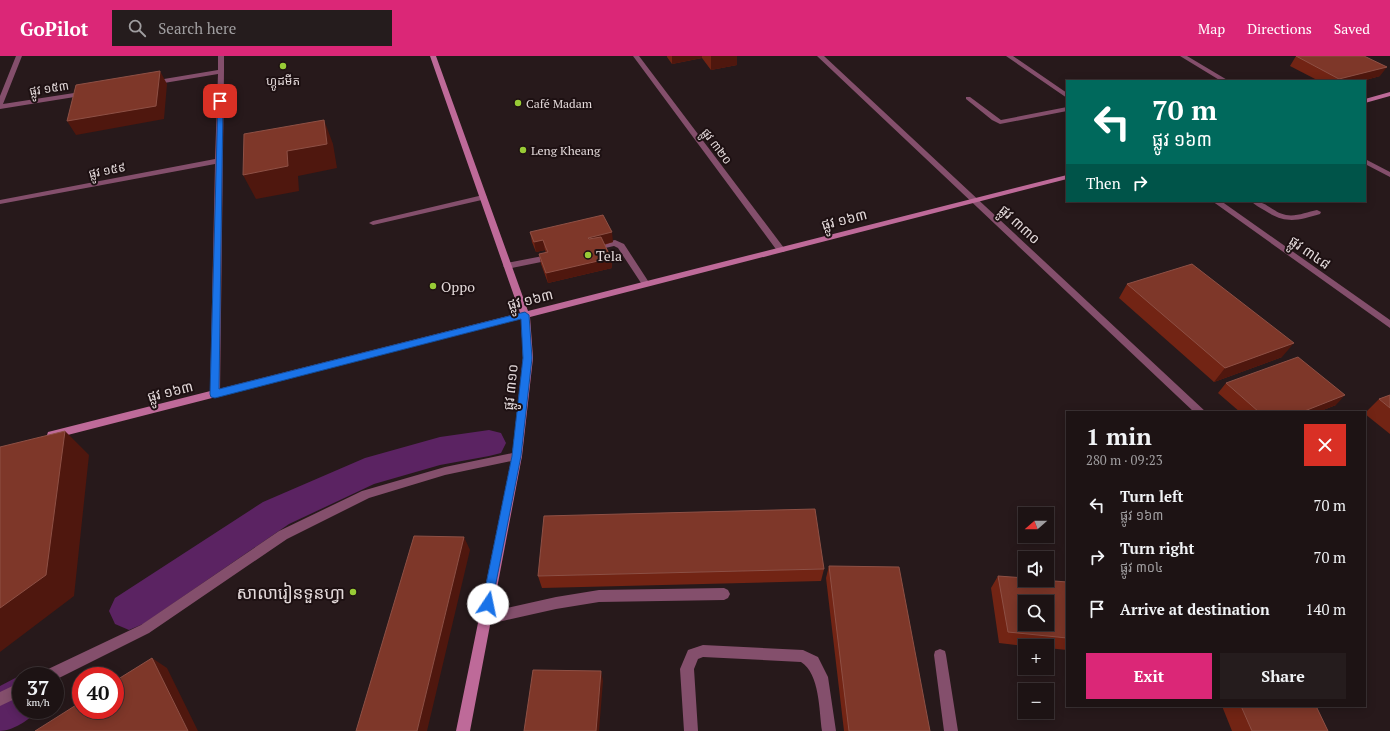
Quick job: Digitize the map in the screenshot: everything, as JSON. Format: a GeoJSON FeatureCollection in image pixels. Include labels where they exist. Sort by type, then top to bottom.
{"type":"FeatureCollection","features":[{"type":"Feature","properties":{"kind":"street"},"geometry":{"type":"LineString","coordinates":[[0,104],[19,56]]}},
{"type":"Feature","properties":{"kind":"street"},"geometry":{"type":"LineString","coordinates":[[215,394],[221,56]]}},
{"type":"Feature","properties":{"kind":"street","name":"ផ្លូវ ៣១០"},"geometry":{"type":"LineString","coordinates":[[433,56],[525,315],[528,358],[516,456],[463,731]]}},
{"type":"Feature","properties":{"kind":"street","name":"ផ្លូវ ៣២០"},"geometry":{"type":"LineString","coordinates":[[636,56],[780,250]]}},
{"type":"Feature","properties":{"kind":"street","name":"ផ្លូវ ៣៣០"},"geometry":{"type":"LineString","coordinates":[[820,56],[1200,411]]}},
{"type":"Feature","properties":{"kind":"street"},"geometry":{"type":"LineString","coordinates":[[1009,56],[1066,95]]}},
{"type":"Feature","properties":{"kind":"street"},"geometry":{"type":"LineString","coordinates":[[1183,56],[1224,80]]}},
{"type":"Feature","properties":{"kind":"street"},"geometry":{"type":"LineString","coordinates":[[142,84],[221,71]]}},
{"type":"Feature","properties":{"kind":"street","name":"ផ្លូវ ១៥៣"},"geometry":{"type":"LineString","coordinates":[[0,107],[95,92]]}},
{"type":"Feature","properties":{"kind":"street"},"geometry":{"type":"LineString","coordinates":[[1366,101],[1390,94]]}},
{"type":"Feature","properties":{"kind":"street"},"geometry":{"type":"LineString","coordinates":[[968,98],[1000,122],[1066,109]]}},
{"type":"Feature","properties":{"kind":"street","name":"ផ្លូវ ១៥៩"},"geometry":{"type":"LineString","coordinates":[[0,202],[219,161]]}},
{"type":"Feature","properties":{"kind":"street"},"geometry":{"type":"LineString","coordinates":[[1366,162],[1390,175]]}},
{"type":"Feature","properties":{"kind":"street","name":"ផ្លូវ ១៦៣"},"geometry":{"type":"LineString","coordinates":[[46,437],[1066,177]]}},
{"type":"Feature","properties":{"kind":"street"},"geometry":{"type":"LineString","coordinates":[[373,223],[483,197]]}},
{"type":"Feature","properties":{"kind":"street","name":"ផ្លូវ ៣៤៨"},"geometry":{"type":"LineString","coordinates":[[1217,202],[1390,325]]}},
{"type":"Feature","properties":{"kind":"street"},"geometry":{"type":"LineString","coordinates":[[1256,202],[1279,216],[1288,219],[1296,219],[1317,212]]}},
{"type":"Feature","properties":{"kind":"street"},"geometry":{"type":"LineString","coordinates":[[590,248],[615,243],[621,246],[646,284]]}},
{"type":"Feature","properties":{"kind":"street"},"geometry":{"type":"LineString","coordinates":[[507,266],[548,258]]}},
{"type":"Feature","properties":{"kind":"street"},"geometry":{"type":"LineString","coordinates":[[64,669],[145,629],[283,535],[366,494],[445,472],[516,456]]}},
{"type":"Feature","properties":{"kind":"street"},"geometry":{"type":"LineString","coordinates":[[485,619],[556,603],[598,596],[724,594]]}},
{"type":"Feature","properties":{"kind":"street"},"geometry":{"type":"LineString","coordinates":[[691,731],[687,669],[693,654],[703,651],[803,656],[813,662],[821,676],[829,731]]}},
{"type":"Feature","properties":{"kind":"street"},"geometry":{"type":"LineString","coordinates":[[940,655],[950,731]]}},
{"type":"Feature","properties":{"kind":"street"},"geometry":{"type":"LineString","coordinates":[[0,699],[12,693]]}},
{"type":"Feature","properties":{"kind":"building"},"geometry":{"type":"Polygon","coordinates":[[[1296,56],[1364,56],[1387,67],[1339,79],[1296,56]]]}},
{"type":"Feature","properties":{"kind":"building"},"geometry":{"type":"Polygon","coordinates":[[[160,71],[156,106],[67,121],[76,85],[160,71]]]}},
{"type":"Feature","properties":{"kind":"building"},"geometry":{"type":"Polygon","coordinates":[[[324,120],[327,144],[287,151],[288,166],[243,175],[244,134],[324,120]]]}},
{"type":"Feature","properties":{"kind":"building"},"geometry":{"type":"Polygon","coordinates":[[[603,215],[612,232],[588,238],[601,237],[611,258],[546,273],[539,254],[548,252],[543,240],[534,242],[530,232],[603,215]]]}},
{"type":"Feature","properties":{"kind":"building"},"geometry":{"type":"Polygon","coordinates":[[[1192,264],[1294,343],[1225,368],[1127,284],[1192,264]]]}},
{"type":"Feature","properties":{"kind":"building"},"geometry":{"type":"Polygon","coordinates":[[[1298,357],[1345,395],[1305,411],[1258,411],[1226,383],[1298,357]]]}},
{"type":"Feature","properties":{"kind":"building"},"geometry":{"type":"Polygon","coordinates":[[[1390,395],[1390,408],[1379,399],[1390,395]]]}},
{"type":"Feature","properties":{"kind":"building"},"geometry":{"type":"Polygon","coordinates":[[[65,431],[46,575],[0,608],[0,447],[65,431]]]}},
{"type":"Feature","properties":{"kind":"building"},"geometry":{"type":"Polygon","coordinates":[[[815,509],[824,569],[538,576],[544,516],[815,509]]]}},
{"type":"Feature","properties":{"kind":"building"},"geometry":{"type":"Polygon","coordinates":[[[414,536],[464,537],[417,731],[356,731],[414,536]]]}},
{"type":"Feature","properties":{"kind":"building"},"geometry":{"type":"Polygon","coordinates":[[[829,566],[899,567],[930,731],[849,731],[829,566]]]}},
{"type":"Feature","properties":{"kind":"building"},"geometry":{"type":"Polygon","coordinates":[[[998,576],[1018,577],[1018,587],[1054,587],[1054,581],[1066,582],[1066,638],[1008,632],[998,576]]]}},
{"type":"Feature","properties":{"kind":"building"},"geometry":{"type":"Polygon","coordinates":[[[152,658],[188,731],[35,731],[54,719],[64,719],[64,713],[72,708],[72,719],[124,719],[124,675],[152,658]]]}},
{"type":"Feature","properties":{"kind":"building"},"geometry":{"type":"Polygon","coordinates":[[[533,670],[601,671],[596,731],[524,731],[533,670]]]}},
{"type":"Feature","properties":{"kind":"building"},"geometry":{"type":"Polygon","coordinates":[[[1241,707],[1316,707],[1328,731],[1252,731],[1241,707]]]}},
{"type":"Feature","properties":{"kind":"waterway"},"geometry":{"type":"LineString","coordinates":[[129,611],[276,513],[365,472],[440,451],[489,443]]}},
{"type":"Feature","properties":{"kind":"waterway"},"geometry":{"type":"LineString","coordinates":[[0,712],[12,703]]}},
{"type":"Feature","properties":{"kind":"place","name":"ហ្គូដមីត"},"geometry":{"type":"Point","coordinates":[283,66]}},
{"type":"Feature","properties":{"kind":"place","name":"Café Madam"},"geometry":{"type":"Point","coordinates":[518,103]}},
{"type":"Feature","properties":{"kind":"place","name":"Leng Kheang"},"geometry":{"type":"Point","coordinates":[523,150]}},
{"type":"Feature","properties":{"kind":"place","name":"Tela"},"geometry":{"type":"Point","coordinates":[588,255]}},
{"type":"Feature","properties":{"kind":"place","name":"Oppo"},"geometry":{"type":"Point","coordinates":[433,286]}},
{"type":"Feature","properties":{"kind":"place","name":"សាលារៀនទួនហ្វា"},"geometry":{"type":"Point","coordinates":[353,592]}},
{"type":"Feature","properties":{"kind":"route"},"geometry":{"type":"LineString","coordinates":[[220,101],[215,394],[525,315],[528,358],[516,456],[488,604]]}}]}
